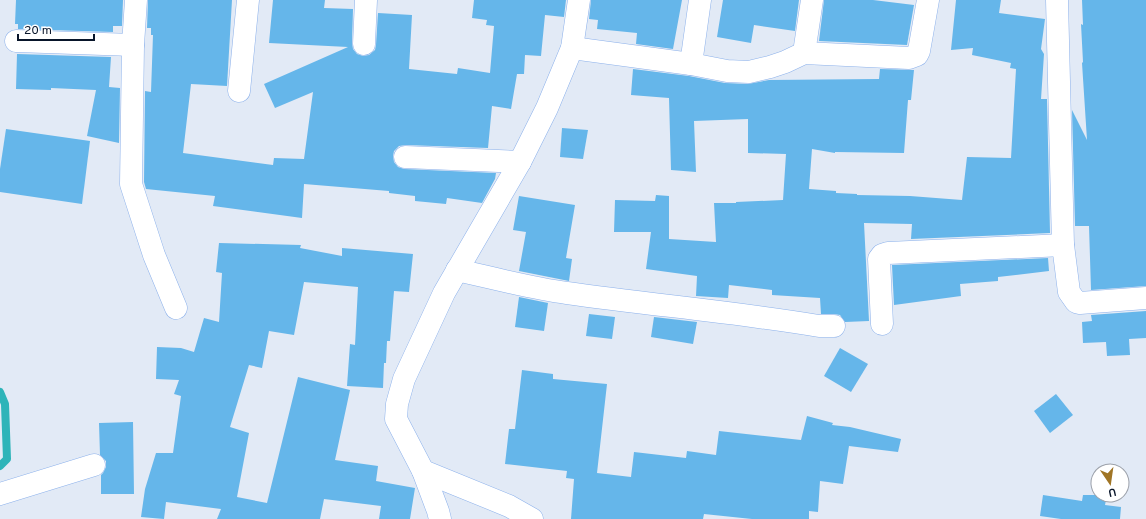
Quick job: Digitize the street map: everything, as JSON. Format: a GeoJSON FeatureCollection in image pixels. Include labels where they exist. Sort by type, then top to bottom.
{"type":"FeatureCollection","features":[{"type":"Feature","properties":{"kind":"street"},"geometry":{"type":"LineString","coordinates":[[136,0],[133,45],[131,184],[154,255],[176,308]]}},
{"type":"Feature","properties":{"kind":"street"},"geometry":{"type":"LineString","coordinates":[[239,91],[248,0]]}},
{"type":"Feature","properties":{"kind":"street"},"geometry":{"type":"LineString","coordinates":[[364,44],[366,0]]}},
{"type":"Feature","properties":{"kind":"street"},"geometry":{"type":"LineString","coordinates":[[440,519],[423,471],[396,419],[397,404],[404,379],[444,293],[465,254],[520,162],[542,120],[572,48],[579,0]]}},
{"type":"Feature","properties":{"kind":"street"},"geometry":{"type":"LineString","coordinates":[[691,64],[700,0]]}},
{"type":"Feature","properties":{"kind":"street"},"geometry":{"type":"LineString","coordinates":[[804,53],[812,0]]}},
{"type":"Feature","properties":{"kind":"street"},"geometry":{"type":"LineString","coordinates":[[572,48],[691,64],[726,71],[749,72],[770,68],[804,53],[904,58],[914,57],[919,51],[928,0]]}},
{"type":"Feature","properties":{"kind":"street"},"geometry":{"type":"LineString","coordinates":[[1057,0],[1063,245],[1069,292],[1076,302],[1080,303],[1146,298]]}},
{"type":"Feature","properties":{"kind":"street"},"geometry":{"type":"LineString","coordinates":[[16,41],[133,45]]}},
{"type":"Feature","properties":{"kind":"street"},"geometry":{"type":"LineString","coordinates":[[405,157],[520,162]]}},
{"type":"Feature","properties":{"kind":"street"},"geometry":{"type":"LineString","coordinates":[[882,324],[879,259],[882,255],[888,253],[1063,245]]}},
{"type":"Feature","properties":{"kind":"street"},"geometry":{"type":"LineString","coordinates":[[457,270],[565,293],[741,314],[819,326],[834,326]]}},
{"type":"Feature","properties":{"kind":"street"},"geometry":{"type":"LineString","coordinates":[[0,494],[94,465]]}},
{"type":"Feature","properties":{"kind":"street"},"geometry":{"type":"LineString","coordinates":[[423,471],[509,506],[532,519]]}},
{"type":"Feature","properties":{"kind":"building"},"geometry":{"type":"Polygon","coordinates":[[[16,0],[123,0],[122,26],[113,26],[113,32],[18,29],[18,24],[15,24],[16,0]]]}},
{"type":"Feature","properties":{"kind":"building"},"geometry":{"type":"Polygon","coordinates":[[[148,0],[232,0],[227,86],[191,84],[183,153],[273,165],[274,158],[304,159],[313,92],[275,108],[264,84],[348,47],[269,43],[273,0],[325,0],[324,8],[353,9],[353,49],[357,54],[363,56],[369,55],[375,50],[378,13],[412,15],[409,69],[457,74],[458,68],[490,73],[494,26],[486,25],[487,20],[472,18],[474,0],[566,0],[564,17],[545,15],[541,56],[525,55],[524,74],[517,74],[511,109],[492,106],[488,148],[406,145],[399,146],[394,151],[394,162],[398,167],[404,169],[496,173],[495,179],[482,203],[447,198],[446,204],[415,201],[415,196],[389,193],[389,191],[304,184],[302,218],[213,206],[215,196],[146,189],[144,182],[145,91],[151,92],[153,35],[151,35],[151,28],[147,28],[148,0]]]}},
{"type":"Feature","properties":{"kind":"building"},"geometry":{"type":"Polygon","coordinates":[[[591,0],[682,0],[673,49],[636,44],[637,33],[597,29],[598,20],[589,19],[591,0]]]}},
{"type":"Feature","properties":{"kind":"building"},"geometry":{"type":"Polygon","coordinates":[[[723,0],[799,0],[795,31],[754,25],[751,43],[717,37],[723,0]]]}},
{"type":"Feature","properties":{"kind":"building"},"geometry":{"type":"Polygon","coordinates":[[[824,0],[873,0],[914,5],[907,45],[819,41],[824,0]]]}},
{"type":"Feature","properties":{"kind":"building"},"geometry":{"type":"Polygon","coordinates":[[[956,0],[1001,0],[999,13],[1045,19],[1041,49],[1044,54],[1041,99],[1047,99],[1050,233],[911,239],[912,224],[864,223],[869,321],[845,322],[840,315],[821,314],[820,298],[772,295],[772,290],[729,285],[728,298],[696,296],[697,276],[646,269],[651,232],[614,232],[615,200],[655,201],[656,195],[669,196],[669,239],[716,242],[714,203],[783,200],[786,154],[748,153],[748,119],[694,121],[696,172],[671,170],[669,98],[631,95],[633,69],[689,76],[725,83],[748,84],[769,80],[879,79],[880,69],[914,70],[911,100],[908,100],[904,153],[835,153],[812,149],[809,189],[836,191],[836,193],[857,195],[910,196],[962,200],[967,157],[1011,158],[1016,69],[1010,68],[1011,63],[972,55],[973,48],[951,50],[956,0]]]}},
{"type":"Feature","properties":{"kind":"building"},"geometry":{"type":"Polygon","coordinates":[[[1082,0],[1146,0],[1146,286],[1091,290],[1089,226],[1075,226],[1072,110],[1087,140],[1082,63],[1082,0]]]}},
{"type":"Feature","properties":{"kind":"building"},"geometry":{"type":"Polygon","coordinates":[[[17,54],[111,57],[109,87],[120,88],[119,143],[87,136],[96,90],[51,88],[51,90],[16,89],[17,54]]]}},
{"type":"Feature","properties":{"kind":"building"},"geometry":{"type":"Polygon","coordinates":[[[562,128],[588,130],[583,159],[560,157],[562,128]]]}},
{"type":"Feature","properties":{"kind":"building"},"geometry":{"type":"Polygon","coordinates":[[[6,129],[90,141],[82,204],[0,192],[0,169],[6,129]]]}},
{"type":"Feature","properties":{"kind":"building"},"geometry":{"type":"Polygon","coordinates":[[[519,196],[575,205],[566,258],[572,259],[569,281],[519,271],[526,232],[513,230],[519,196]]]}},
{"type":"Feature","properties":{"kind":"building"},"geometry":{"type":"Polygon","coordinates":[[[219,243],[301,245],[300,248],[342,256],[342,248],[413,254],[409,292],[394,291],[390,341],[387,341],[386,363],[384,363],[383,388],[347,386],[350,344],[355,345],[358,287],[304,282],[294,335],[269,331],[262,368],[249,365],[230,427],[249,433],[237,497],[267,503],[298,377],[350,390],[335,460],[378,466],[376,481],[415,488],[410,519],[379,519],[381,506],[324,499],[320,519],[217,519],[221,509],[166,502],[164,519],[141,517],[145,489],[156,453],[173,453],[181,396],[174,394],[179,380],[156,379],[157,347],[181,348],[194,352],[204,318],[219,322],[222,273],[216,272],[219,243]]]}},
{"type":"Feature","properties":{"kind":"building"},"geometry":{"type":"Polygon","coordinates":[[[1048,258],[1049,271],[998,277],[998,281],[960,284],[961,296],[894,305],[892,265],[1048,258]]]}},
{"type":"Feature","properties":{"kind":"building"},"geometry":{"type":"Polygon","coordinates":[[[519,297],[548,303],[544,331],[515,327],[519,297]]]}},
{"type":"Feature","properties":{"kind":"building"},"geometry":{"type":"Polygon","coordinates":[[[1146,311],[1146,338],[1129,339],[1130,355],[1107,356],[1106,342],[1083,343],[1082,322],[1092,321],[1091,315],[1146,311]]]}},
{"type":"Feature","properties":{"kind":"building"},"geometry":{"type":"Polygon","coordinates":[[[589,314],[615,317],[612,339],[586,336],[589,314]]]}},
{"type":"Feature","properties":{"kind":"building"},"geometry":{"type":"Polygon","coordinates":[[[654,317],[697,322],[693,344],[651,337],[654,317]]]}},
{"type":"Feature","properties":{"kind":"building"},"geometry":{"type":"Polygon","coordinates":[[[840,348],[868,364],[851,392],[824,376],[840,348]]]}},
{"type":"Feature","properties":{"kind":"building"},"geometry":{"type":"Polygon","coordinates":[[[522,370],[553,374],[553,379],[607,384],[597,473],[631,477],[634,452],[686,458],[687,451],[716,455],[719,431],[801,440],[807,416],[833,423],[832,425],[850,427],[901,439],[898,452],[849,446],[843,484],[820,481],[818,512],[809,511],[809,519],[752,519],[704,514],[703,519],[571,519],[574,479],[566,478],[567,471],[505,464],[509,429],[515,429],[522,370]]]}},
{"type":"Feature","properties":{"kind":"building"},"geometry":{"type":"Polygon","coordinates":[[[1056,394],[1073,415],[1050,433],[1034,411],[1056,394]]]}},
{"type":"Feature","properties":{"kind":"building"},"geometry":{"type":"Polygon","coordinates":[[[133,422],[134,494],[101,494],[101,475],[106,467],[106,461],[100,455],[99,423],[133,422]]]}},
{"type":"Feature","properties":{"kind":"building"},"geometry":{"type":"Polygon","coordinates":[[[1043,495],[1082,501],[1083,495],[1090,495],[1090,503],[1105,503],[1105,505],[1121,507],[1120,519],[1061,519],[1040,516],[1043,495]]]}},
{"type":"Feature","properties":{"kind":"waterway"},"geometry":{"type":"LineString","coordinates":[[0,392],[5,404],[7,459],[0,466]]}}]}
